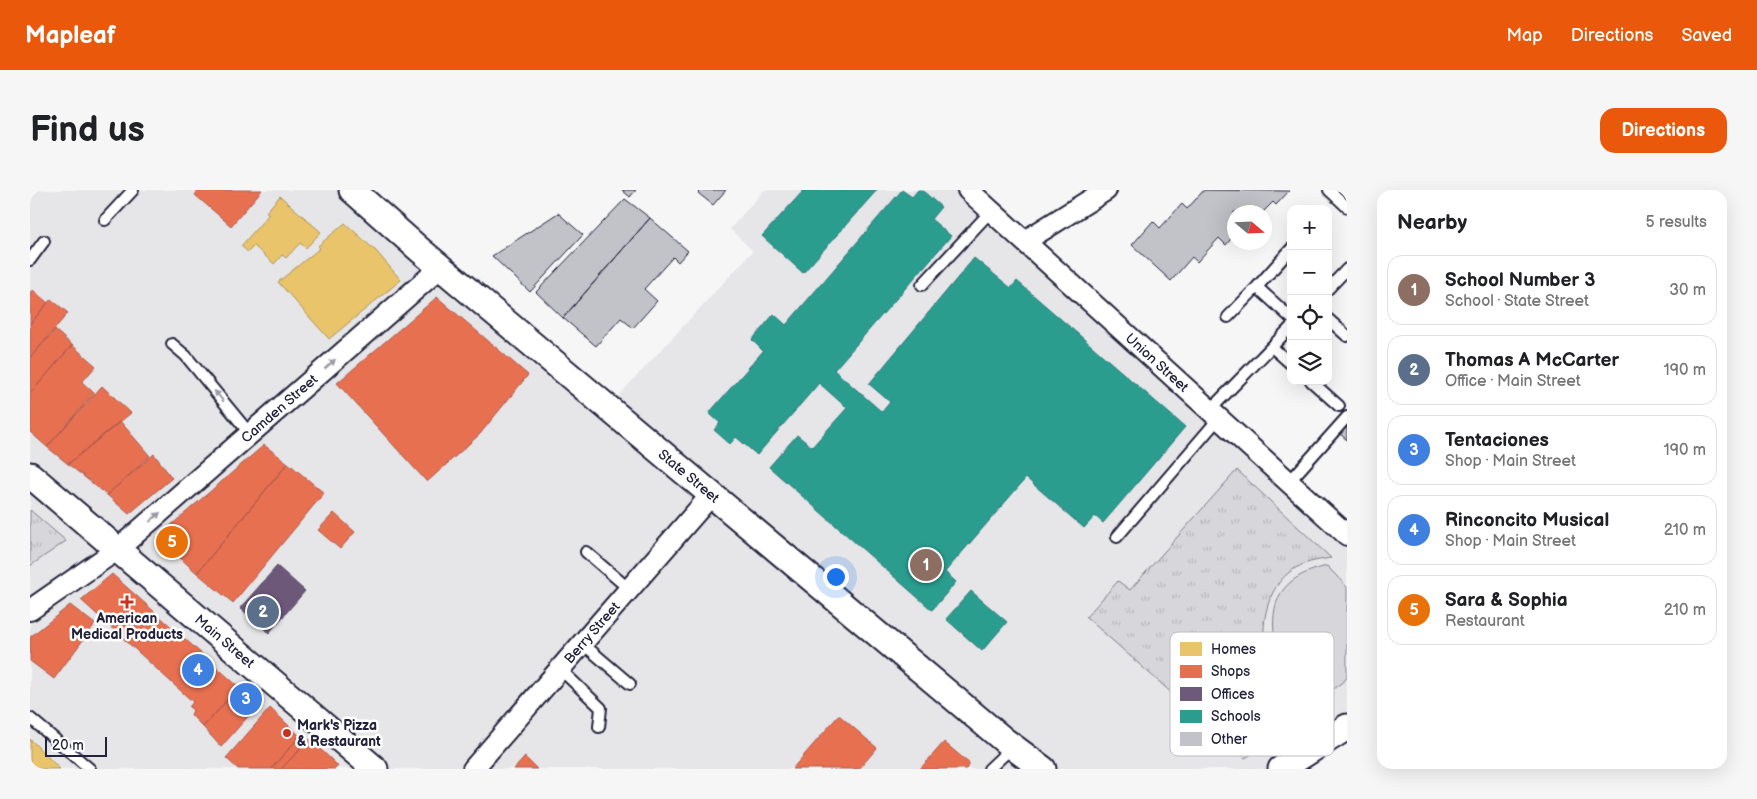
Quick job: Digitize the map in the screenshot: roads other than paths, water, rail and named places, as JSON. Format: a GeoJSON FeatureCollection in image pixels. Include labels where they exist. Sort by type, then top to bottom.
{"type":"FeatureCollection","features":[{"type":"Feature","properties":{"kind":"street","name":"State Street"},"geometry":{"type":"LineString","coordinates":[[352,190],[712,494],[1004,758],[1043,769]]}},
{"type":"Feature","properties":{"kind":"street","name":"Union Street"},"geometry":{"type":"LineString","coordinates":[[968,190],[1347,535]]}},
{"type":"Feature","properties":{"kind":"street"},"geometry":{"type":"LineString","coordinates":[[1024,242],[1106,190]]}},
{"type":"Feature","properties":{"kind":"street","name":"Camden Street"},"geometry":{"type":"LineString","coordinates":[[30,610],[118,548],[441,267]]}},
{"type":"Feature","properties":{"kind":"street","name":"Main Street"},"geometry":{"type":"LineString","coordinates":[[30,475],[118,548],[375,769]]}},
{"type":"Feature","properties":{"kind":"street","name":"Berry Street"},"geometry":{"type":"LineString","coordinates":[[473,769],[712,494]]}},
{"type":"Feature","properties":{"kind":"street"},"geometry":{"type":"LineString","coordinates":[[1334,735],[1347,727]]}},
{"type":"Feature","properties":{"kind":"street"},"geometry":{"type":"LineString","coordinates":[[1284,768],[1302,756]]}},
{"type":"Feature","properties":{"kind":"lane"},"geometry":{"type":"LineString","coordinates":[[105,220],[133,190]]}},
{"type":"Feature","properties":{"kind":"lane"},"geometry":{"type":"LineString","coordinates":[[1329,190],[1347,207]]}},
{"type":"Feature","properties":{"kind":"lane"},"geometry":{"type":"LineString","coordinates":[[922,285],[991,211]]}},
{"type":"Feature","properties":{"kind":"lane"},"geometry":{"type":"LineString","coordinates":[[30,260],[44,241]]}},
{"type":"Feature","properties":{"kind":"lane"},"geometry":{"type":"LineString","coordinates":[[1228,317],[1290,250]]}},
{"type":"Feature","properties":{"kind":"lane"},"geometry":{"type":"LineString","coordinates":[[1332,285],[1347,269]]}},
{"type":"Feature","properties":{"kind":"lane"},"geometry":{"type":"LineString","coordinates":[[1257,287],[1287,314]]}},
{"type":"Feature","properties":{"kind":"lane"},"geometry":{"type":"LineString","coordinates":[[1332,323],[1347,336]]}},
{"type":"Feature","properties":{"kind":"lane"},"geometry":{"type":"LineString","coordinates":[[1117,537],[1215,414],[1287,331]]}},
{"type":"Feature","properties":{"kind":"lane"},"geometry":{"type":"LineString","coordinates":[[172,344],[186,356],[250,434]]}},
{"type":"Feature","properties":{"kind":"lane"},"geometry":{"type":"LineString","coordinates":[[1272,347],[1287,360]]}},
{"type":"Feature","properties":{"kind":"lane"},"geometry":{"type":"LineString","coordinates":[[1315,385],[1339,406]]}},
{"type":"Feature","properties":{"kind":"lane"},"geometry":{"type":"LineString","coordinates":[[1289,482],[1347,417]]}},
{"type":"Feature","properties":{"kind":"lane"},"geometry":{"type":"LineString","coordinates":[[586,552],[629,589]]}},
{"type":"Feature","properties":{"kind":"lane"},"geometry":{"type":"LineString","coordinates":[[582,643],[630,684]]}},
{"type":"Feature","properties":{"kind":"lane"},"geometry":{"type":"LineString","coordinates":[[560,669],[601,708],[599,727]]}},
{"type":"Feature","properties":{"kind":"lane"},"geometry":{"type":"LineString","coordinates":[[30,718],[90,769]]}},
{"type":"Feature","properties":{"kind":"place","name":"Sara & Sophia"},"geometry":{"type":"Point","coordinates":[172,542]}},
{"type":"Feature","properties":{"kind":"place","name":"School Number 3"},"geometry":{"type":"Point","coordinates":[926,565]}},
{"type":"Feature","properties":{"kind":"place","name":"American Medical Products"},"geometry":{"type":"Point","coordinates":[127,602]}},
{"type":"Feature","properties":{"kind":"place","name":"Thomas A McCarter"},"geometry":{"type":"Point","coordinates":[263,612]}},
{"type":"Feature","properties":{"kind":"place","name":"Rinconcito Musical"},"geometry":{"type":"Point","coordinates":[198,670]}},
{"type":"Feature","properties":{"kind":"place","name":"Tentaciones"},"geometry":{"type":"Point","coordinates":[246,699]}},
{"type":"Feature","properties":{"kind":"place","name":"Mark's Pizza & Restaurant"},"geometry":{"type":"Point","coordinates":[287,733]}}]}
